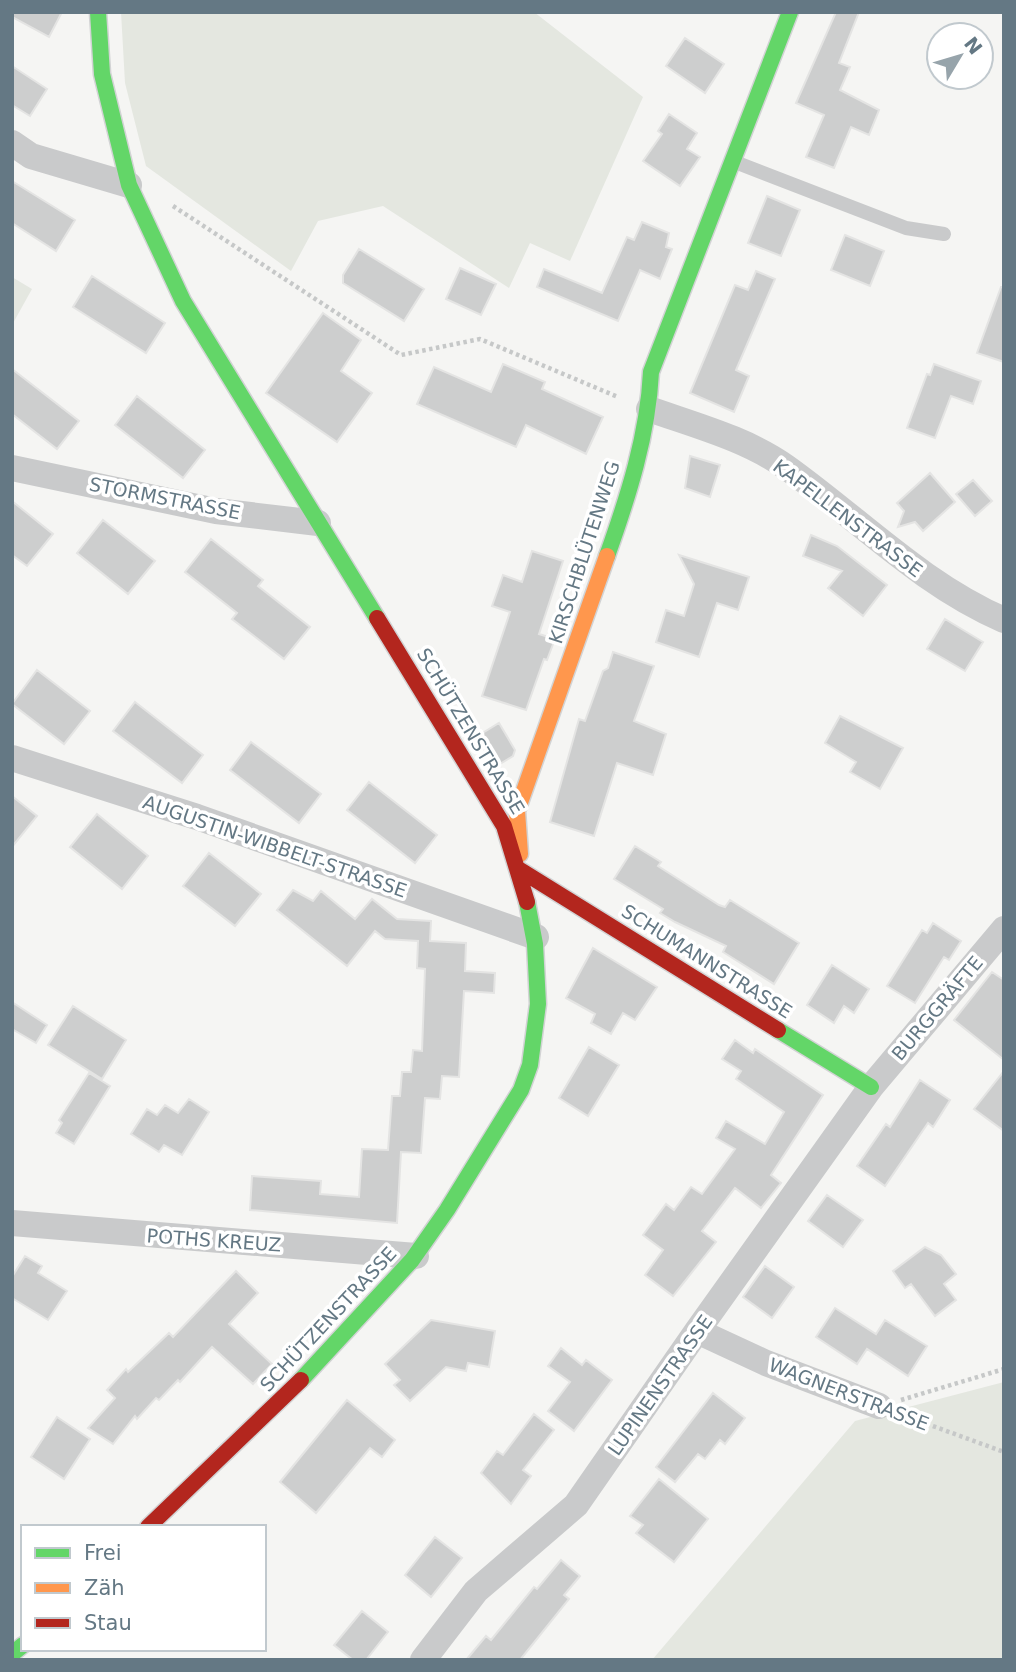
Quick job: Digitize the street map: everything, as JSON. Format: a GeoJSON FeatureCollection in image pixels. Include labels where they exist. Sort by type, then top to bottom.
{"type":"FeatureCollection","features":[{"type":"Feature","properties":{"kind":"street","name":"SCHÜTZENSTRASSE"},"geometry":{"type":"LineString","coordinates":[[98,12],[102,74],[129,185],[183,301],[505,826],[520,870],[536,937],[538,995],[530,1067],[510,1110],[416,1256],[386,1292],[279,1402],[150,1525]]}},
{"type":"Feature","properties":{"kind":"street","name":"KIRSCHBLÜTENWEG"},"geometry":{"type":"LineString","coordinates":[[520,870],[517,811],[622,515],[649,410],[651,372],[790,12]]}},
{"type":"Feature","properties":{"kind":"street"},"geometry":{"type":"LineString","coordinates":[[12,143],[31,156],[129,185]]}},
{"type":"Feature","properties":{"kind":"street","name":"KAPELLENSTRASSE"},"geometry":{"type":"LineString","coordinates":[[649,410],[723,435],[784,466],[914,569],[975,607],[1004,620]]}},
{"type":"Feature","properties":{"kind":"street","name":"STORMSTRASSE"},"geometry":{"type":"LineString","coordinates":[[12,468],[216,510],[318,523]]}},
{"type":"Feature","properties":{"kind":"street","name":"AUGUSTIN-WIBBELT-STRASSE"},"geometry":{"type":"LineString","coordinates":[[12,758],[197,817],[536,937]]}},
{"type":"Feature","properties":{"kind":"street","name":"SCHUMANNSTRASSE"},"geometry":{"type":"LineString","coordinates":[[520,870],[871,1087]]}},
{"type":"Feature","properties":{"kind":"street","name":"BURGGRÄFTE"},"geometry":{"type":"LineString","coordinates":[[871,1087],[1004,929]]}},
{"type":"Feature","properties":{"kind":"street","name":"LUPINENSTRASSE"},"geometry":{"type":"LineString","coordinates":[[424,1660],[476,1591],[576,1505],[696,1331],[871,1087]]}},
{"type":"Feature","properties":{"kind":"street","name":"POTHS KREUZ"},"geometry":{"type":"LineString","coordinates":[[12,1223],[416,1256]]}},
{"type":"Feature","properties":{"kind":"street","name":"WAGNERSTRASSE"},"geometry":{"type":"LineString","coordinates":[[696,1331],[766,1363],[879,1406]]}},
{"type":"Feature","properties":{"kind":"lane"},"geometry":{"type":"LineString","coordinates":[[733,162],[906,228],[944,234]]}},
{"type":"Feature","properties":{"kind":"path"},"geometry":{"type":"LineString","coordinates":[[169,203],[401,355],[480,339],[649,410]]}},
{"type":"Feature","properties":{"kind":"path"},"geometry":{"type":"LineString","coordinates":[[879,1406],[1004,1369]]}},
{"type":"Feature","properties":{"kind":"path","name":"WAGNERSTRASSE"},"geometry":{"type":"LineString","coordinates":[[879,1406],[1004,1452]]}},
{"type":"Feature","properties":{"kind":"shaded area"},"geometry":{"type":"Polygon","coordinates":[[[121,12],[534,12],[643,97],[570,261],[530,243],[509,288],[383,206],[318,221],[291,271],[146,166],[125,83],[121,12]]]}},
{"type":"Feature","properties":{"kind":"shaded area"},"geometry":{"type":"Polygon","coordinates":[[[12,277],[32,289],[12,325],[12,277]]]}},
{"type":"Feature","properties":{"kind":"shaded area"},"geometry":{"type":"Polygon","coordinates":[[[1004,1382],[1004,1660],[652,1660],[855,1421],[1004,1382]]]}},
{"type":"Feature","properties":{"kind":"building"},"geometry":{"type":"Polygon","coordinates":[[[12,12],[62,12],[49,37],[12,17],[12,12]]]}},
{"type":"Feature","properties":{"kind":"building"},"geometry":{"type":"Polygon","coordinates":[[[836,12],[859,12],[839,63],[850,67],[840,90],[879,110],[869,135],[851,127],[834,168],[806,157],[824,115],[796,103],[836,12]]]}},
{"type":"Feature","properties":{"kind":"building"},"geometry":{"type":"Polygon","coordinates":[[[685,38],[724,64],[705,93],[666,66],[685,38]]]}},
{"type":"Feature","properties":{"kind":"building"},"geometry":{"type":"Polygon","coordinates":[[[12,66],[47,89],[30,116],[12,105],[12,66]]]}},
{"type":"Feature","properties":{"kind":"building"},"geometry":{"type":"Polygon","coordinates":[[[669,114],[697,133],[687,149],[700,157],[680,186],[643,161],[662,134],[658,131],[669,114]]]}},
{"type":"Feature","properties":{"kind":"building"},"geometry":{"type":"Polygon","coordinates":[[[12,181],[75,220],[56,251],[12,223],[12,181]]]}},
{"type":"Feature","properties":{"kind":"building"},"geometry":{"type":"Polygon","coordinates":[[[767,196],[800,210],[781,256],[748,243],[767,196]]]}},
{"type":"Feature","properties":{"kind":"building"},"geometry":{"type":"Polygon","coordinates":[[[642,222],[669,233],[666,247],[672,249],[660,279],[640,270],[618,321],[537,287],[544,269],[602,293],[627,237],[634,240],[642,222]]]}},
{"type":"Feature","properties":{"kind":"building"},"geometry":{"type":"Polygon","coordinates":[[[845,235],[884,251],[870,286],[831,270],[845,235]]]}},
{"type":"Feature","properties":{"kind":"building"},"geometry":{"type":"Polygon","coordinates":[[[359,249],[424,289],[404,321],[343,283],[343,275],[359,249]]]}},
{"type":"Feature","properties":{"kind":"building"},"geometry":{"type":"Polygon","coordinates":[[[460,268],[496,284],[481,315],[446,299],[460,268]]]}},
{"type":"Feature","properties":{"kind":"building"},"geometry":{"type":"Polygon","coordinates":[[[756,271],[775,279],[736,370],[749,376],[734,412],[690,393],[735,285],[748,290],[756,271]]]}},
{"type":"Feature","properties":{"kind":"building"},"geometry":{"type":"Polygon","coordinates":[[[92,276],[165,323],[146,353],[73,307],[92,276]]]}},
{"type":"Feature","properties":{"kind":"building"},"geometry":{"type":"Polygon","coordinates":[[[1001,287],[1004,287],[1004,362],[977,353],[1001,287]]]}},
{"type":"Feature","properties":{"kind":"building"},"geometry":{"type":"Polygon","coordinates":[[[323,313],[361,340],[341,371],[372,393],[337,442],[266,393],[323,313]]]}},
{"type":"Feature","properties":{"kind":"building"},"geometry":{"type":"Polygon","coordinates":[[[503,364],[545,382],[542,389],[603,417],[586,454],[526,425],[516,447],[417,404],[434,367],[491,392],[503,364]]]}},
{"type":"Feature","properties":{"kind":"building"},"geometry":{"type":"Polygon","coordinates":[[[934,364],[981,381],[973,404],[951,396],[935,438],[907,428],[927,374],[930,375],[934,364]]]}},
{"type":"Feature","properties":{"kind":"building"},"geometry":{"type":"Polygon","coordinates":[[[12,369],[79,421],[57,449],[12,414],[12,369]]]}},
{"type":"Feature","properties":{"kind":"building"},"geometry":{"type":"Polygon","coordinates":[[[137,396],[205,450],[183,478],[115,425],[137,396]]]}},
{"type":"Feature","properties":{"kind":"building"},"geometry":{"type":"Polygon","coordinates":[[[690,456],[720,465],[710,497],[685,488],[690,456]]]}},
{"type":"Feature","properties":{"kind":"building"},"geometry":{"type":"Polygon","coordinates":[[[930,473],[955,502],[923,531],[915,522],[898,527],[904,511],[897,503],[930,473]]]}},
{"type":"Feature","properties":{"kind":"building"},"geometry":{"type":"Polygon","coordinates":[[[973,480],[992,501],[975,516],[956,494],[973,480]]]}},
{"type":"Feature","properties":{"kind":"building"},"geometry":{"type":"Polygon","coordinates":[[[12,501],[53,534],[27,566],[12,555],[12,501]]]}},
{"type":"Feature","properties":{"kind":"building"},"geometry":{"type":"Polygon","coordinates":[[[103,520],[155,561],[128,594],[77,553],[103,520]]]}},
{"type":"Feature","properties":{"kind":"building"},"geometry":{"type":"Polygon","coordinates":[[[811,535],[837,546],[887,585],[863,616],[828,588],[842,571],[803,556],[811,535]]]}},
{"type":"Feature","properties":{"kind":"building"},"geometry":{"type":"Polygon","coordinates":[[[211,539],[263,580],[258,586],[310,627],[284,659],[232,619],[237,613],[185,572],[211,539]]]}},
{"type":"Feature","properties":{"kind":"building"},"geometry":{"type":"Polygon","coordinates":[[[532,551],[563,561],[539,634],[555,639],[547,660],[544,659],[526,710],[482,696],[510,612],[492,606],[503,575],[522,582],[532,551]]]}},
{"type":"Feature","properties":{"kind":"building"},"geometry":{"type":"Polygon","coordinates":[[[679,555],[749,577],[738,610],[717,603],[699,657],[656,642],[666,610],[684,616],[694,584],[679,555]]]}},
{"type":"Feature","properties":{"kind":"building"},"geometry":{"type":"Polygon","coordinates":[[[945,619],[983,642],[965,671],[927,649],[945,619]]]}},
{"type":"Feature","properties":{"kind":"building"},"geometry":{"type":"Polygon","coordinates":[[[613,652],[654,666],[634,721],[666,734],[653,775],[617,763],[594,836],[550,822],[579,719],[585,721],[603,671],[608,668],[613,652]]]}},
{"type":"Feature","properties":{"kind":"building"},"geometry":{"type":"Polygon","coordinates":[[[37,670],[90,711],[64,744],[12,704],[37,670]]]}},
{"type":"Feature","properties":{"kind":"building"},"geometry":{"type":"Polygon","coordinates":[[[135,702],[203,755],[182,783],[113,731],[135,702]]]}},
{"type":"Feature","properties":{"kind":"building"},"geometry":{"type":"Polygon","coordinates":[[[840,716],[903,748],[880,789],[850,772],[856,762],[825,743],[840,716]]]}},
{"type":"Feature","properties":{"kind":"building"},"geometry":{"type":"Polygon","coordinates":[[[499,723],[515,750],[513,756],[495,767],[476,737],[499,723]]]}},
{"type":"Feature","properties":{"kind":"building"},"geometry":{"type":"Polygon","coordinates":[[[251,742],[321,794],[299,823],[230,770],[251,742]]]}},
{"type":"Feature","properties":{"kind":"building"},"geometry":{"type":"Polygon","coordinates":[[[369,782],[437,835],[415,863],[347,810],[369,782]]]}},
{"type":"Feature","properties":{"kind":"building"},"geometry":{"type":"Polygon","coordinates":[[[12,796],[37,816],[12,847],[12,796]]]}},
{"type":"Feature","properties":{"kind":"building"},"geometry":{"type":"Polygon","coordinates":[[[97,814],[148,856],[122,889],[70,847],[97,814]]]}},
{"type":"Feature","properties":{"kind":"building"},"geometry":{"type":"Polygon","coordinates":[[[635,846],[661,862],[658,866],[719,905],[725,907],[730,900],[799,943],[774,984],[723,952],[726,946],[675,922],[660,913],[663,909],[614,879],[635,846]]]}},
{"type":"Feature","properties":{"kind":"building"},"geometry":{"type":"Polygon","coordinates":[[[209,853],[261,894],[235,926],[183,886],[209,853]]]}},
{"type":"Feature","properties":{"kind":"building"},"geometry":{"type":"Polygon","coordinates":[[[293,890],[313,901],[321,891],[355,919],[372,899],[397,919],[431,921],[430,941],[466,943],[465,971],[495,973],[494,993],[464,991],[459,1077],[442,1076],[440,1099],[425,1098],[421,1153],[401,1152],[397,1223],[250,1210],[252,1176],[321,1181],[320,1194],[359,1197],[362,1149],[388,1150],[392,1096],[400,1096],[402,1072],[411,1072],[413,1050],[422,1051],[425,969],[417,968],[418,941],[385,939],[375,931],[347,966],[277,910],[293,890]]]}},
{"type":"Feature","properties":{"kind":"building"},"geometry":{"type":"Polygon","coordinates":[[[933,923],[961,941],[949,960],[944,957],[915,1003],[887,986],[922,930],[927,933],[933,923]]]}},
{"type":"Feature","properties":{"kind":"building"},"geometry":{"type":"Polygon","coordinates":[[[593,948],[657,987],[635,1020],[623,1013],[611,1034],[591,1023],[595,1014],[566,998],[593,948]]]}},
{"type":"Feature","properties":{"kind":"building"},"geometry":{"type":"Polygon","coordinates":[[[832,965],[869,989],[854,1013],[844,1006],[834,1023],[807,1005],[832,965]]]}},
{"type":"Feature","properties":{"kind":"building"},"geometry":{"type":"Polygon","coordinates":[[[992,972],[1004,980],[1004,1060],[954,1020],[992,972]]]}},
{"type":"Feature","properties":{"kind":"building"},"geometry":{"type":"Polygon","coordinates":[[[12,1002],[47,1025],[36,1043],[12,1029],[12,1002]]]}},
{"type":"Feature","properties":{"kind":"building"},"geometry":{"type":"Polygon","coordinates":[[[73,1006],[126,1040],[102,1079],[48,1045],[73,1006]]]}},
{"type":"Feature","properties":{"kind":"building"},"geometry":{"type":"Polygon","coordinates":[[[735,1040],[753,1053],[755,1049],[823,1095],[771,1175],[781,1183],[761,1208],[735,1188],[702,1231],[716,1242],[673,1296],[645,1275],[663,1250],[643,1235],[666,1204],[674,1210],[691,1187],[702,1194],[735,1149],[716,1138],[726,1121],[765,1144],[784,1112],[736,1079],[741,1071],[722,1059],[735,1040]]]}},
{"type":"Feature","properties":{"kind":"building"},"geometry":{"type":"Polygon","coordinates":[[[589,1047],[619,1065],[588,1116],[559,1098],[589,1047]]]}},
{"type":"Feature","properties":{"kind":"building"},"geometry":{"type":"Polygon","coordinates":[[[1004,1071],[1004,1131],[974,1109],[1004,1071]]]}},
{"type":"Feature","properties":{"kind":"building"},"geometry":{"type":"Polygon","coordinates":[[[89,1073],[110,1086],[74,1144],[56,1133],[62,1123],[59,1120],[89,1073]]]}},
{"type":"Feature","properties":{"kind":"building"},"geometry":{"type":"Polygon","coordinates":[[[920,1080],[950,1100],[933,1127],[928,1123],[885,1186],[857,1166],[886,1124],[890,1127],[920,1080]]]}},
{"type":"Feature","properties":{"kind":"building"},"geometry":{"type":"Polygon","coordinates":[[[189,1099],[209,1112],[182,1155],[164,1145],[159,1152],[131,1134],[147,1109],[157,1115],[165,1105],[178,1113],[189,1099]]]}},
{"type":"Feature","properties":{"kind":"building"},"geometry":{"type":"Polygon","coordinates":[[[827,1195],[863,1220],[843,1247],[808,1221],[827,1195]]]}},
{"type":"Feature","properties":{"kind":"building"},"geometry":{"type":"Polygon","coordinates":[[[925,1247],[941,1255],[956,1274],[944,1284],[956,1300],[935,1316],[911,1284],[905,1288],[893,1271],[925,1247]]]}},
{"type":"Feature","properties":{"kind":"building"},"geometry":{"type":"Polygon","coordinates":[[[25,1256],[42,1266],[38,1273],[67,1291],[48,1320],[12,1298],[12,1277],[25,1256]]]}},
{"type":"Feature","properties":{"kind":"building"},"geometry":{"type":"Polygon","coordinates":[[[765,1266],[794,1287],[772,1318],[743,1297],[765,1266]]]}},
{"type":"Feature","properties":{"kind":"building"},"geometry":{"type":"Polygon","coordinates":[[[236,1271],[258,1293],[229,1324],[272,1364],[253,1384],[212,1347],[180,1382],[178,1380],[159,1400],[156,1398],[137,1419],[135,1416],[113,1444],[88,1428],[115,1398],[107,1390],[126,1369],[128,1372],[169,1333],[173,1337],[236,1271]]]}},
{"type":"Feature","properties":{"kind":"building"},"geometry":{"type":"Polygon","coordinates":[[[835,1308],[876,1334],[885,1320],[927,1346],[908,1376],[867,1349],[857,1364],[816,1337],[835,1308]]]}},
{"type":"Feature","properties":{"kind":"building"},"geometry":{"type":"Polygon","coordinates":[[[431,1320],[495,1331],[489,1367],[468,1363],[466,1371],[446,1367],[410,1401],[394,1385],[400,1380],[385,1364],[431,1320]]]}},
{"type":"Feature","properties":{"kind":"building"},"geometry":{"type":"Polygon","coordinates":[[[561,1348],[582,1365],[586,1360],[612,1380],[574,1431],[548,1411],[570,1382],[548,1366],[561,1348]]]}},
{"type":"Feature","properties":{"kind":"building"},"geometry":{"type":"Polygon","coordinates":[[[713,1393],[745,1418],[725,1444],[720,1440],[705,1459],[698,1454],[675,1482],[656,1467],[713,1393]]]}},
{"type":"Feature","properties":{"kind":"building"},"geometry":{"type":"Polygon","coordinates":[[[347,1400],[395,1440],[382,1457],[370,1448],[316,1513],[280,1482],[347,1400]]]}},
{"type":"Feature","properties":{"kind":"building"},"geometry":{"type":"Polygon","coordinates":[[[534,1414],[554,1430],[523,1470],[531,1476],[511,1504],[481,1473],[497,1451],[503,1455],[534,1414]]]}},
{"type":"Feature","properties":{"kind":"building"},"geometry":{"type":"Polygon","coordinates":[[[57,1417],[90,1439],[64,1479],[31,1457],[57,1417]]]}},
{"type":"Feature","properties":{"kind":"building"},"geometry":{"type":"Polygon","coordinates":[[[659,1479],[708,1519],[674,1562],[636,1533],[643,1525],[630,1516],[659,1479]]]}},
{"type":"Feature","properties":{"kind":"building"},"geometry":{"type":"Polygon","coordinates":[[[435,1537],[462,1558],[431,1597],[405,1575],[435,1537]]]}},
{"type":"Feature","properties":{"kind":"building"},"geometry":{"type":"Polygon","coordinates":[[[561,1560],[580,1576],[564,1595],[569,1599],[520,1660],[466,1660],[486,1636],[491,1640],[534,1587],[537,1589],[561,1560]]]}},
{"type":"Feature","properties":{"kind":"building"},"geometry":{"type":"Polygon","coordinates":[[[362,1611],[388,1632],[366,1660],[353,1660],[334,1645],[362,1611]]]}},
{"type":"Feature","properties":{"kind":"traffic: fast"},"geometry":{"type":"LineString","coordinates":[[98,12],[102,74],[129,185],[183,301],[377,618]]}},
{"type":"Feature","properties":{"kind":"traffic: fast"},"geometry":{"type":"LineString","coordinates":[[607,556],[641,442],[651,372],[790,12]]}},
{"type":"Feature","properties":{"kind":"traffic: fast"},"geometry":{"type":"LineString","coordinates":[[301,1380],[412,1260],[447,1210],[521,1090],[530,1065],[538,1004],[535,944],[527,902]]}},
{"type":"Feature","properties":{"kind":"traffic: fast"},"geometry":{"type":"LineString","coordinates":[[778,1030],[871,1087]]}},
{"type":"Feature","properties":{"kind":"traffic: fast"},"geometry":{"type":"LineString","coordinates":[[12,1654],[21,1647]]}},
{"type":"Feature","properties":{"kind":"traffic: slow"},"geometry":{"type":"LineString","coordinates":[[520,854],[517,811],[607,556]]}},
{"type":"Feature","properties":{"kind":"traffic: jam"},"geometry":{"type":"LineString","coordinates":[[377,618],[504,826],[527,902]]}},
{"type":"Feature","properties":{"kind":"traffic: jam"},"geometry":{"type":"LineString","coordinates":[[520,870],[778,1030]]}},
{"type":"Feature","properties":{"kind":"traffic: jam"},"geometry":{"type":"LineString","coordinates":[[150,1525],[301,1380]]}}]}
